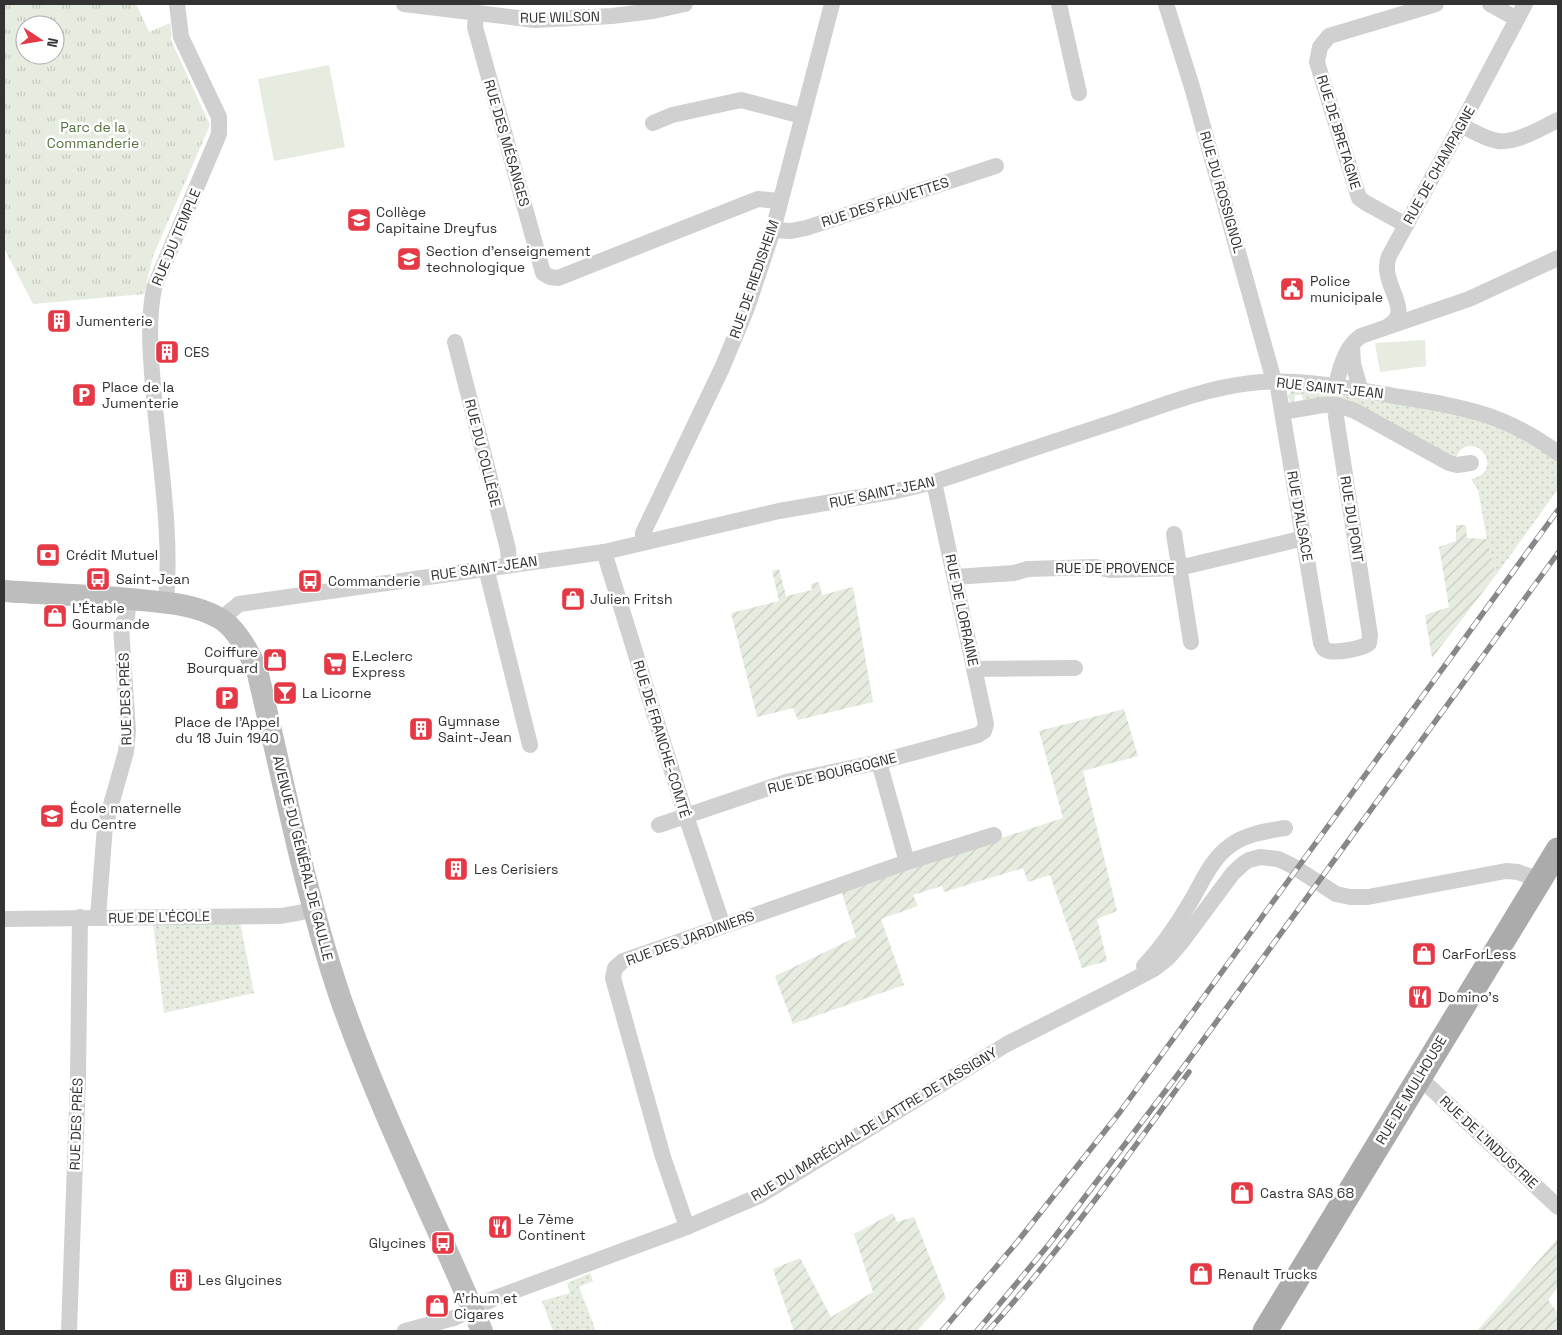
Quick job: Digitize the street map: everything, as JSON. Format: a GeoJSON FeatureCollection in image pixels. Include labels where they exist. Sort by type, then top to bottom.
{"type":"FeatureCollection","features":[{"type":"Feature","properties":{"kind":"main road","name":"AVENUE DU GÉNÉRAL DE GAULLE"},"geometry":{"type":"LineString","coordinates":[[4,591],[166,602],[198,609],[221,619],[250,653],[257,670],[314,910],[340,995],[366,1068],[482,1331]]}},
{"type":"Feature","properties":{"kind":"main road","name":"RUE DE MULHOUSE"},"geometry":{"type":"LineString","coordinates":[[1265,1331],[1558,850]]}},
{"type":"Feature","properties":{"kind":"street","name":"RUE DU TEMPLE"},"geometry":{"type":"LineString","coordinates":[[166,602],[167,567],[164,490],[149,339],[151,306],[154,288],[219,134],[220,117],[184,45],[177,4]]}},
{"type":"Feature","properties":{"kind":"street","name":"RUE WILSON"},"geometry":{"type":"LineString","coordinates":[[404,4],[476,14],[535,12],[612,16],[653,11],[685,4]]}},
{"type":"Feature","properties":{"kind":"street","name":"RUE DE RIEDISHEIM"},"geometry":{"type":"LineString","coordinates":[[644,542],[643,533],[722,368],[740,325],[772,230],[832,4]]}},
{"type":"Feature","properties":{"kind":"street"},"geometry":{"type":"LineString","coordinates":[[1059,4],[1079,93]]}},
{"type":"Feature","properties":{"kind":"street","name":"RUE DU ROSSIGNOL"},"geometry":{"type":"LineString","coordinates":[[1166,4],[1192,87],[1276,381]]}},
{"type":"Feature","properties":{"kind":"street","name":"RUE DE BRETAGNE"},"geometry":{"type":"LineString","coordinates":[[1406,226],[1359,198],[1317,62],[1320,47],[1330,36],[1436,4]]}},
{"type":"Feature","properties":{"kind":"street"},"geometry":{"type":"LineString","coordinates":[[1490,4],[1517,19]]}},
{"type":"Feature","properties":{"kind":"street","name":"RUE DE CHAMPAGNE"},"geometry":{"type":"LineString","coordinates":[[1388,326],[1396,320],[1400,311],[1387,275],[1387,263],[1525,4]]}},
{"type":"Feature","properties":{"kind":"street","name":"RUE DES MÉSANGES"},"geometry":{"type":"LineString","coordinates":[[476,14],[474,28],[543,273],[550,277],[558,278],[758,199],[779,202]]}},
{"type":"Feature","properties":{"kind":"street"},"geometry":{"type":"LineString","coordinates":[[653,123],[672,115],[742,100],[802,116]]}},
{"type":"Feature","properties":{"kind":"street"},"geometry":{"type":"LineString","coordinates":[[1462,125],[1491,139],[1506,141],[1558,120]]}},
{"type":"Feature","properties":{"kind":"street","name":"RUE DES FAUVETTES"},"geometry":{"type":"LineString","coordinates":[[772,230],[791,231],[806,228],[996,166]]}},
{"type":"Feature","properties":{"kind":"street"},"geometry":{"type":"LineString","coordinates":[[1336,387],[1340,372],[1352,345],[1361,336],[1469,299],[1558,258]]}},
{"type":"Feature","properties":{"kind":"street","name":"RUE DU COLLÈGE"},"geometry":{"type":"LineString","coordinates":[[455,342],[508,549],[510,564]]}},
{"type":"Feature","properties":{"kind":"street"},"geometry":{"type":"LineString","coordinates":[[1352,345],[1353,364],[1362,391]]}},
{"type":"Feature","properties":{"kind":"street","name":"RUE SAINT-JEAN"},"geometry":{"type":"LineString","coordinates":[[221,619],[239,604],[604,552],[779,511],[896,492],[934,482],[1198,394],[1250,383],[1276,381],[1336,387],[1452,405],[1476,411],[1526,432],[1558,453]]}},
{"type":"Feature","properties":{"kind":"street","name":"RUE D'ALSACE"},"geometry":{"type":"LineString","coordinates":[[1276,381],[1321,643],[1326,650]]}},
{"type":"Feature","properties":{"kind":"street"},"geometry":{"type":"LineString","coordinates":[[1282,412],[1323,405],[1337,405]]}},
{"type":"Feature","properties":{"kind":"street","name":"RUE SAINT-JEAN"},"geometry":{"type":"LineString","coordinates":[[1337,405],[1355,412],[1449,464],[1457,466],[1471,463]]}},
{"type":"Feature","properties":{"kind":"street","name":"RUE DU PONT"},"geometry":{"type":"LineString","coordinates":[[1326,650],[1334,651],[1362,647],[1366,646],[1370,639],[1336,417],[1337,405]]}},
{"type":"Feature","properties":{"kind":"street","name":"RUE DE LORRAINE"},"geometry":{"type":"LineString","coordinates":[[934,482],[986,724],[984,731],[978,735]]}},
{"type":"Feature","properties":{"kind":"street"},"geometry":{"type":"LineString","coordinates":[[1174,534],[1191,642]]}},
{"type":"Feature","properties":{"kind":"street","name":"RUE DE PROVENCE"},"geometry":{"type":"LineString","coordinates":[[954,577],[1014,573],[1028,569],[1096,567],[1110,570],[1180,568],[1304,538]]}},
{"type":"Feature","properties":{"kind":"street","name":"RUE DE FRANCHE-COMTÉ"},"geometry":{"type":"LineString","coordinates":[[604,552],[686,816],[723,926]]}},
{"type":"Feature","properties":{"kind":"street"},"geometry":{"type":"LineString","coordinates":[[486,568],[530,745]]}},
{"type":"Feature","properties":{"kind":"street","name":"RUE DES PRÉS"},"geometry":{"type":"LineString","coordinates":[[98,917],[105,826],[126,752],[128,738],[121,626],[127,618],[129,599]]}},
{"type":"Feature","properties":{"kind":"street"},"geometry":{"type":"LineString","coordinates":[[975,670],[1076,668]]}},
{"type":"Feature","properties":{"kind":"street","name":"RUE DE BOURGOGNE"},"geometry":{"type":"LineString","coordinates":[[659,825],[786,782],[879,762],[978,735]]}},
{"type":"Feature","properties":{"kind":"street"},"geometry":{"type":"LineString","coordinates":[[879,762],[907,862]]}},
{"type":"Feature","properties":{"kind":"street","name":"RUE DU MARÉCHAL DE LATTRE DE TASSIGNY"},"geometry":{"type":"LineString","coordinates":[[1130,982],[1165,943],[1219,854],[1242,839],[1259,833],[1285,828]]}},
{"type":"Feature","properties":{"kind":"street","name":"RUE DES JARDINIERS"},"geometry":{"type":"LineString","coordinates":[[687,1227],[663,1157],[613,978],[615,968],[623,961],[723,926],[907,862],[994,836]]}},
{"type":"Feature","properties":{"kind":"street","name":"RUE DU MARÉCHAL DE LATTRE DE TASSIGNY"},"geometry":{"type":"LineString","coordinates":[[405,1331],[454,1318],[495,1298],[687,1227],[759,1196],[1007,1044],[1154,969],[1174,951],[1225,882],[1244,863],[1254,858],[1278,859],[1292,865],[1330,891],[1350,898],[1368,897],[1444,882],[1515,871],[1540,880]]}},
{"type":"Feature","properties":{"kind":"street","name":"RUE DE L'ÉCOLE"},"geometry":{"type":"LineString","coordinates":[[4,919],[280,916],[314,910]]}},
{"type":"Feature","properties":{"kind":"street","name":"RUE DES PRÉS"},"geometry":{"type":"LineString","coordinates":[[69,1331],[78,1078],[80,917]]}},
{"type":"Feature","properties":{"kind":"street","name":"RUE DE L'INDUSTRIE"},"geometry":{"type":"LineString","coordinates":[[1419,1077],[1558,1207]]}},
{"type":"Feature","properties":{"kind":"green space","name":"Parc de la Commanderie"},"geometry":{"type":"Polygon","coordinates":[[[4,4],[136,4],[149,32],[170,23],[172,37],[170,38],[210,125],[153,256],[144,294],[33,304],[4,248],[4,4]]]}},
{"type":"Feature","properties":{"kind":"green space"},"geometry":{"type":"Polygon","coordinates":[[[329,65],[345,147],[274,161],[258,79],[329,65]]]}},
{"type":"Feature","properties":{"kind":"green space"},"geometry":{"type":"Polygon","coordinates":[[[1425,340],[1426,366],[1380,372],[1375,343],[1425,340]]]}},
{"type":"Feature","properties":{"kind":"green space"},"geometry":{"type":"Polygon","coordinates":[[[1292,389],[1471,416],[1525,439],[1558,461],[1558,489],[1496,575],[1478,490],[1471,479],[1482,474],[1487,467],[1487,460],[1483,452],[1477,447],[1470,446],[1462,449],[1455,459],[1358,407],[1303,402],[1302,395],[1295,395],[1294,403],[1290,402],[1288,396],[1292,389]]]}},
{"type":"Feature","properties":{"kind":"green space"},"geometry":{"type":"Polygon","coordinates":[[[1456,525],[1466,525],[1467,538],[1487,539],[1496,575],[1432,658],[1425,615],[1449,607],[1439,547],[1456,541],[1456,525]]]}},
{"type":"Feature","properties":{"kind":"green space"},"geometry":{"type":"Polygon","coordinates":[[[779,569],[786,596],[812,590],[811,584],[819,582],[822,595],[853,587],[873,702],[798,720],[793,708],[757,717],[731,613],[779,601],[772,571],[779,569]]]}},
{"type":"Feature","properties":{"kind":"green space"},"geometry":{"type":"Polygon","coordinates":[[[1124,709],[1138,756],[1083,771],[1117,911],[1097,919],[1107,961],[1082,968],[1050,875],[1028,882],[1023,868],[944,892],[942,886],[913,895],[918,906],[881,919],[904,985],[793,1024],[775,976],[856,937],[841,890],[1063,818],[1039,731],[1124,709]]]}},
{"type":"Feature","properties":{"kind":"green space"},"geometry":{"type":"Polygon","coordinates":[[[240,922],[254,993],[164,1013],[153,923],[240,922]]]}},
{"type":"Feature","properties":{"kind":"green space"},"geometry":{"type":"Polygon","coordinates":[[[893,1213],[897,1222],[914,1217],[946,1298],[917,1331],[794,1331],[773,1269],[800,1258],[831,1317],[873,1292],[854,1234],[893,1213]]]}},
{"type":"Feature","properties":{"kind":"green space"},"geometry":{"type":"Polygon","coordinates":[[[1558,1238],[1558,1287],[1548,1300],[1558,1313],[1558,1331],[1477,1331],[1558,1238]]]}},
{"type":"Feature","properties":{"kind":"green space"},"geometry":{"type":"Polygon","coordinates":[[[590,1273],[593,1281],[579,1287],[596,1331],[553,1331],[542,1301],[570,1293],[567,1283],[590,1273]]]}},
{"type":"Feature","properties":{"kind":"railway"},"geometry":{"type":"LineString","coordinates":[[942,1331],[1018,1241],[1120,1112],[1558,510]]}},
{"type":"Feature","properties":{"kind":"railway"},"geometry":{"type":"LineString","coordinates":[[977,1331],[1050,1243],[1182,1069],[1558,553]]}},
{"type":"Feature","properties":{"kind":"railway"},"geometry":{"type":"LineString","coordinates":[[988,1331],[1067,1237],[1189,1072]]}},
{"type":"Feature","properties":{"kind":"place","name":"Collège Capitaine Dreyfus"},"geometry":{"type":"Point","coordinates":[359,220]}},
{"type":"Feature","properties":{"kind":"place","name":"Section d'enseignement technologique"},"geometry":{"type":"Point","coordinates":[409,259]}},
{"type":"Feature","properties":{"kind":"place","name":"Police municipale"},"geometry":{"type":"Point","coordinates":[1292,289]}},
{"type":"Feature","properties":{"kind":"place","name":"Jumenterie"},"geometry":{"type":"Point","coordinates":[59,321]}},
{"type":"Feature","properties":{"kind":"place","name":"CES"},"geometry":{"type":"Point","coordinates":[167,352]}},
{"type":"Feature","properties":{"kind":"place","name":"Place de la Jumenterie"},"geometry":{"type":"Point","coordinates":[84,395]}},
{"type":"Feature","properties":{"kind":"place","name":"Crédit Mutuel"},"geometry":{"type":"Point","coordinates":[48,555]}},
{"type":"Feature","properties":{"kind":"place","name":"Saint-Jean"},"geometry":{"type":"Point","coordinates":[98,579]}},
{"type":"Feature","properties":{"kind":"place","name":"Commanderie"},"geometry":{"type":"Point","coordinates":[310,581]}},
{"type":"Feature","properties":{"kind":"place","name":"Julien Fritsh"},"geometry":{"type":"Point","coordinates":[573,599]}},
{"type":"Feature","properties":{"kind":"place","name":"L'Étable Gourmande"},"geometry":{"type":"Point","coordinates":[55,616]}},
{"type":"Feature","properties":{"kind":"place","name":"Coiffure Bourquard"},"geometry":{"type":"Point","coordinates":[275,660]}},
{"type":"Feature","properties":{"kind":"place","name":"E.Leclerc Express"},"geometry":{"type":"Point","coordinates":[335,664]}},
{"type":"Feature","properties":{"kind":"place","name":"La Licorne"},"geometry":{"type":"Point","coordinates":[285,693]}},
{"type":"Feature","properties":{"kind":"place","name":"Place de l'Appel du 18 Juin 1940"},"geometry":{"type":"Point","coordinates":[227,698]}},
{"type":"Feature","properties":{"kind":"place","name":"Gymnase Saint-Jean"},"geometry":{"type":"Point","coordinates":[421,729]}},
{"type":"Feature","properties":{"kind":"place","name":"École maternelle du Centre"},"geometry":{"type":"Point","coordinates":[52,816]}},
{"type":"Feature","properties":{"kind":"place","name":"Les Cerisiers"},"geometry":{"type":"Point","coordinates":[456,869]}},
{"type":"Feature","properties":{"kind":"place","name":"CarForLess"},"geometry":{"type":"Point","coordinates":[1424,954]}},
{"type":"Feature","properties":{"kind":"place","name":"Domino's"},"geometry":{"type":"Point","coordinates":[1420,997]}},
{"type":"Feature","properties":{"kind":"place","name":"Castra SAS 68"},"geometry":{"type":"Point","coordinates":[1242,1193]}},
{"type":"Feature","properties":{"kind":"place","name":"Le 7ème Continent"},"geometry":{"type":"Point","coordinates":[500,1227]}},
{"type":"Feature","properties":{"kind":"place","name":"Glycines"},"geometry":{"type":"Point","coordinates":[443,1243]}},
{"type":"Feature","properties":{"kind":"place","name":"Renault Trucks"},"geometry":{"type":"Point","coordinates":[1201,1274]}},
{"type":"Feature","properties":{"kind":"place","name":"Les Glycines"},"geometry":{"type":"Point","coordinates":[181,1280]}},
{"type":"Feature","properties":{"kind":"place","name":"A'rhum et Cigares"},"geometry":{"type":"Point","coordinates":[437,1306]}}]}
